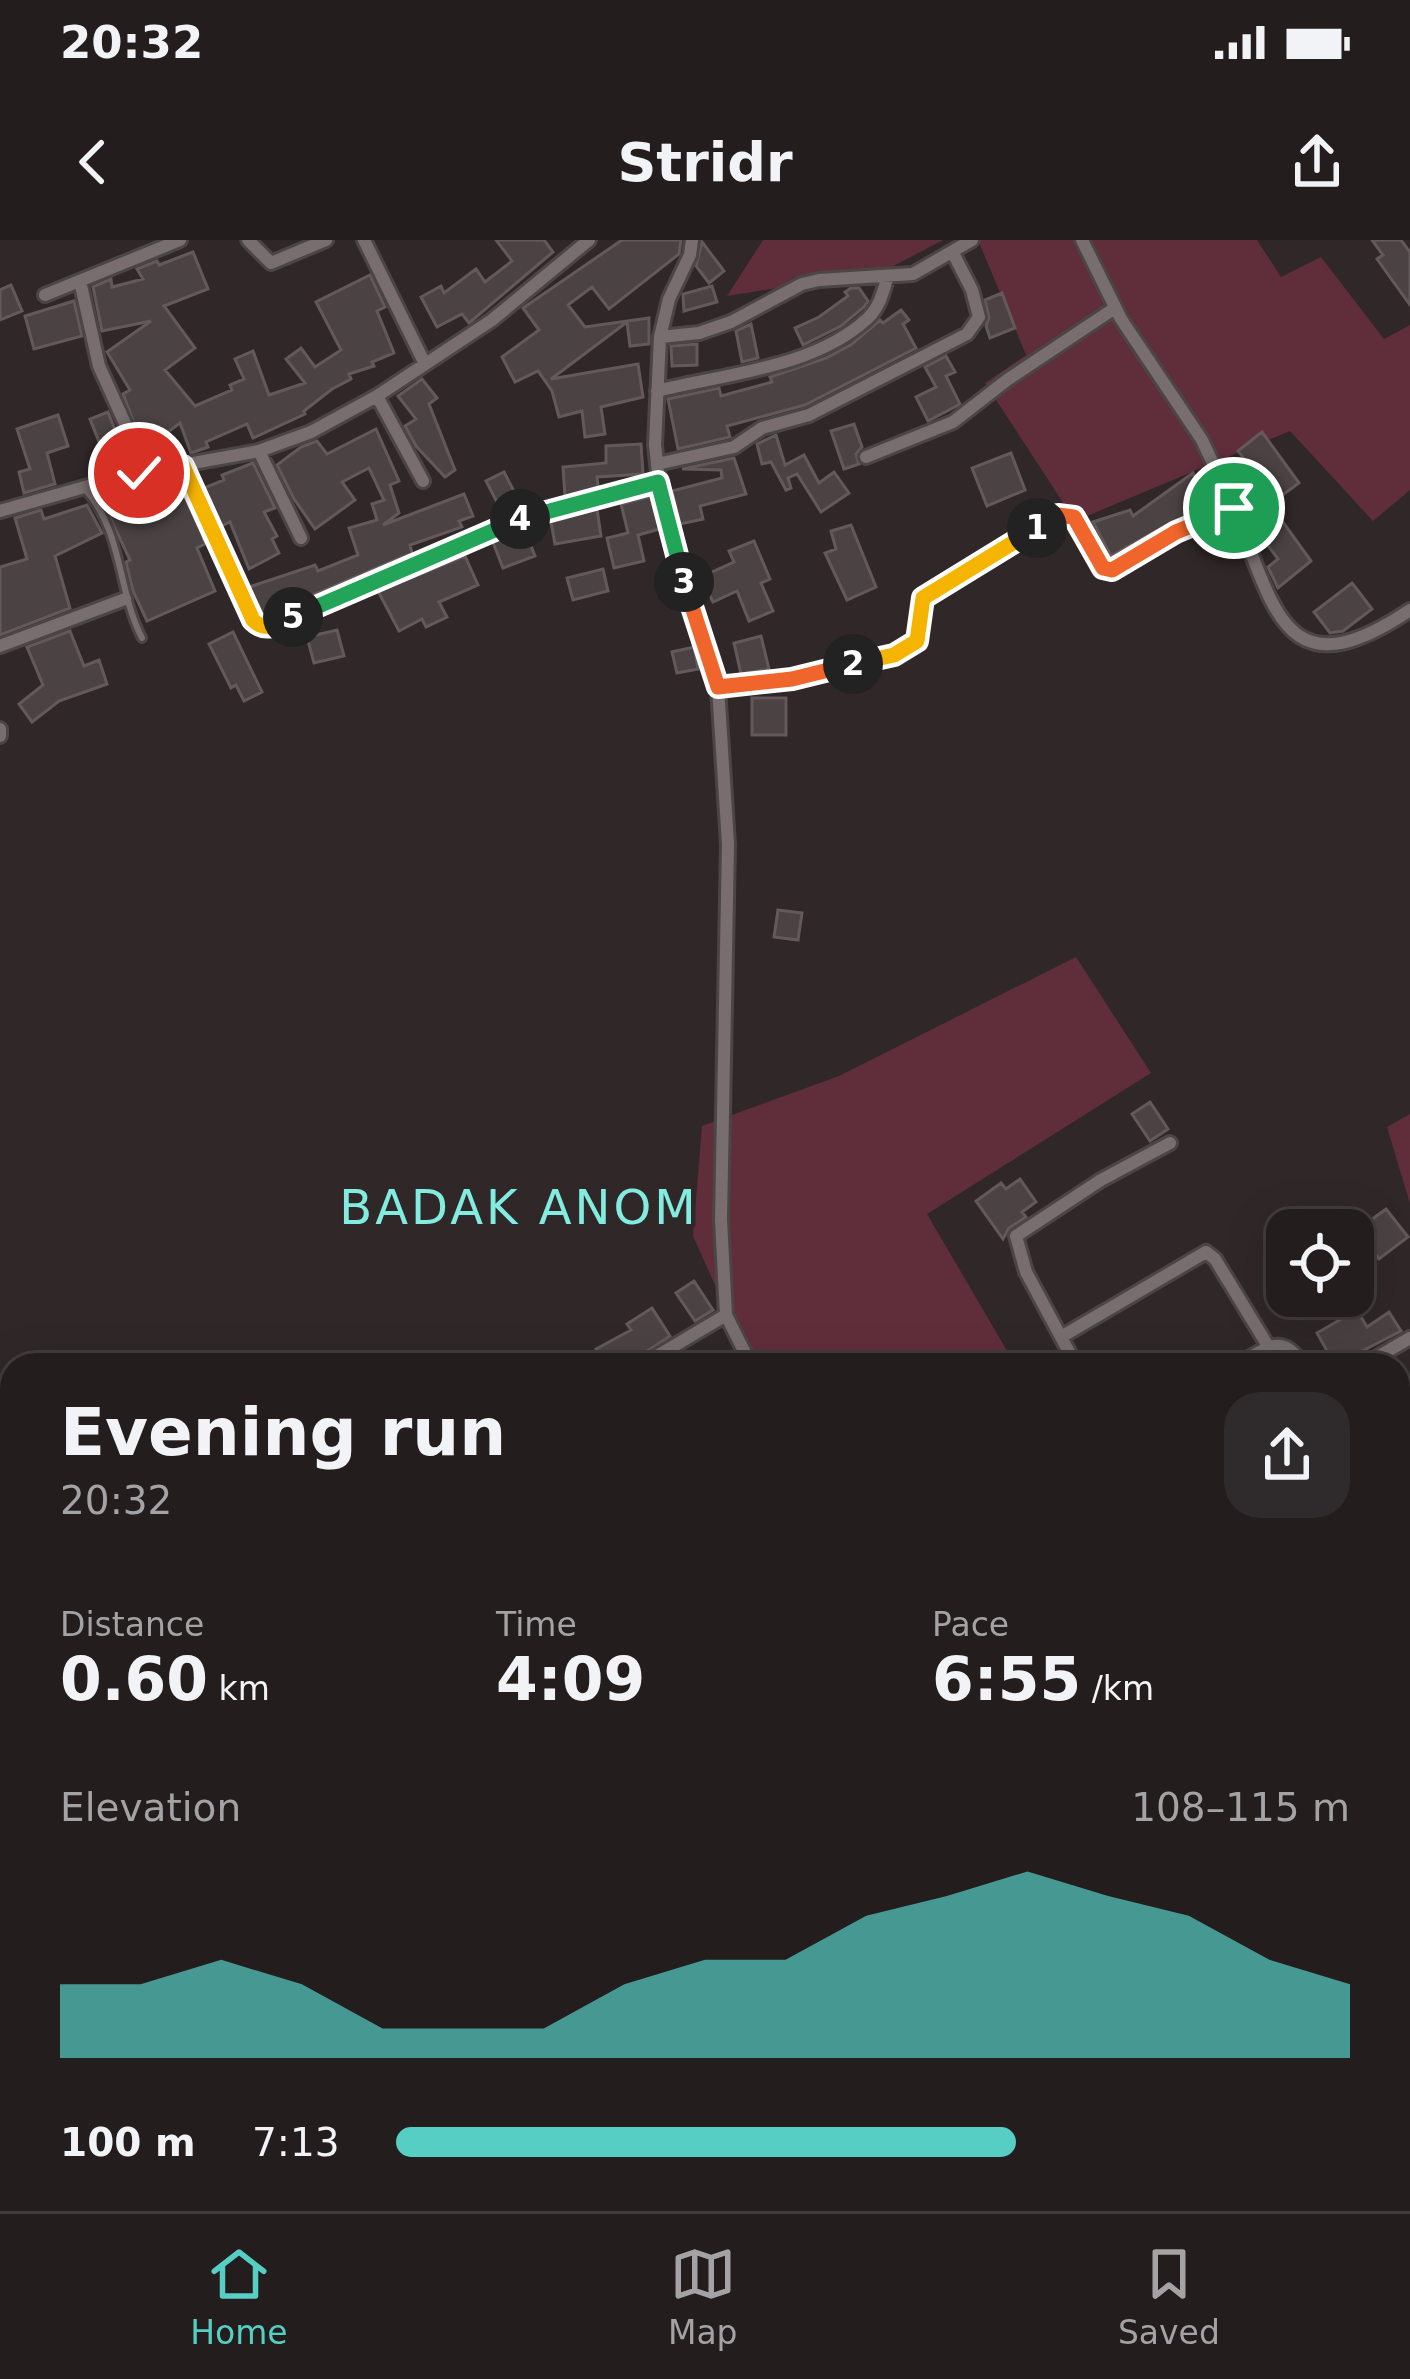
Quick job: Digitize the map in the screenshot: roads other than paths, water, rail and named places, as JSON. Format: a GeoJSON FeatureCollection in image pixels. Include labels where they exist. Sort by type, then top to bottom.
{"type":"FeatureCollection","features":[{"type":"Feature","properties":{"kind":"street"},"geometry":{"type":"LineString","coordinates":[[45,296],[180,240]]}},
{"type":"Feature","properties":{"kind":"street"},"geometry":{"type":"LineString","coordinates":[[248,240],[271,263],[326,240]]}},
{"type":"Feature","properties":{"kind":"street"},"geometry":{"type":"LineString","coordinates":[[364,240],[424,362]]}},
{"type":"Feature","properties":{"kind":"street"},"geometry":{"type":"LineString","coordinates":[[0,512],[83,486],[259,451],[310,432],[377,396],[492,320],[589,240]]}},
{"type":"Feature","properties":{"kind":"street"},"geometry":{"type":"LineString","coordinates":[[692,240],[660,337],[657,464],[680,570],[718,687],[728,844],[721,1220],[726,1315],[745,1353]]}},
{"type":"Feature","properties":{"kind":"street"},"geometry":{"type":"LineString","coordinates":[[660,337],[699,333],[731,322],[802,284],[913,274],[972,240]]}},
{"type":"Feature","properties":{"kind":"street"},"geometry":{"type":"LineString","coordinates":[[1082,240],[1115,308],[1202,440],[1283,623],[1302,640],[1340,646],[1410,610]]}},
{"type":"Feature","properties":{"kind":"street"},"geometry":{"type":"LineString","coordinates":[[657,464],[734,447],[762,428],[809,416],[967,334],[979,317],[972,290],[953,253]]}},
{"type":"Feature","properties":{"kind":"street"},"geometry":{"type":"LineString","coordinates":[[657,391],[802,355],[826,344],[868,318],[880,303],[888,276]]}},
{"type":"Feature","properties":{"kind":"street"},"geometry":{"type":"LineString","coordinates":[[80,281],[99,366],[127,428],[139,473]]}},
{"type":"Feature","properties":{"kind":"street"},"geometry":{"type":"LineString","coordinates":[[866,457],[953,422],[1115,308]]}},
{"type":"Feature","properties":{"kind":"street"},"geometry":{"type":"LineString","coordinates":[[377,396],[423,481]]}},
{"type":"Feature","properties":{"kind":"street"},"geometry":{"type":"LineString","coordinates":[[259,451],[301,538]]}},
{"type":"Feature","properties":{"kind":"street"},"geometry":{"type":"LineString","coordinates":[[183,466],[244,602],[262,627],[502,524],[658,482]]}},
{"type":"Feature","properties":{"kind":"street"},"geometry":{"type":"LineString","coordinates":[[718,687],[792,679],[905,650],[917,641],[923,598],[1058,515],[1069,514],[1081,523],[1103,568],[1112,570],[1176,532],[1234,508]]}},
{"type":"Feature","properties":{"kind":"street"},"geometry":{"type":"LineString","coordinates":[[0,646],[125,599]]}},
{"type":"Feature","properties":{"kind":"street"},"geometry":{"type":"LineString","coordinates":[[1069,1353],[1026,1272],[1016,1236],[1170,1142]]}},
{"type":"Feature","properties":{"kind":"street"},"geometry":{"type":"LineString","coordinates":[[1060,1337],[1206,1252],[1215,1258],[1268,1346]]}},
{"type":"Feature","properties":{"kind":"street"},"geometry":{"type":"LineString","coordinates":[[662,1353],[726,1315]]}},
{"type":"Feature","properties":{"kind":"street"},"geometry":{"type":"LineString","coordinates":[[1256,1353],[1283,1345],[1295,1353]]}},
{"type":"Feature","properties":{"kind":"lane"},"geometry":{"type":"LineString","coordinates":[[83,486],[115,540],[125,599],[142,638]]}},
{"type":"Feature","properties":{"kind":"district","name":"BADAK ANOM"},"geometry":{"type":"Point","coordinates":[519,1207]}}]}
